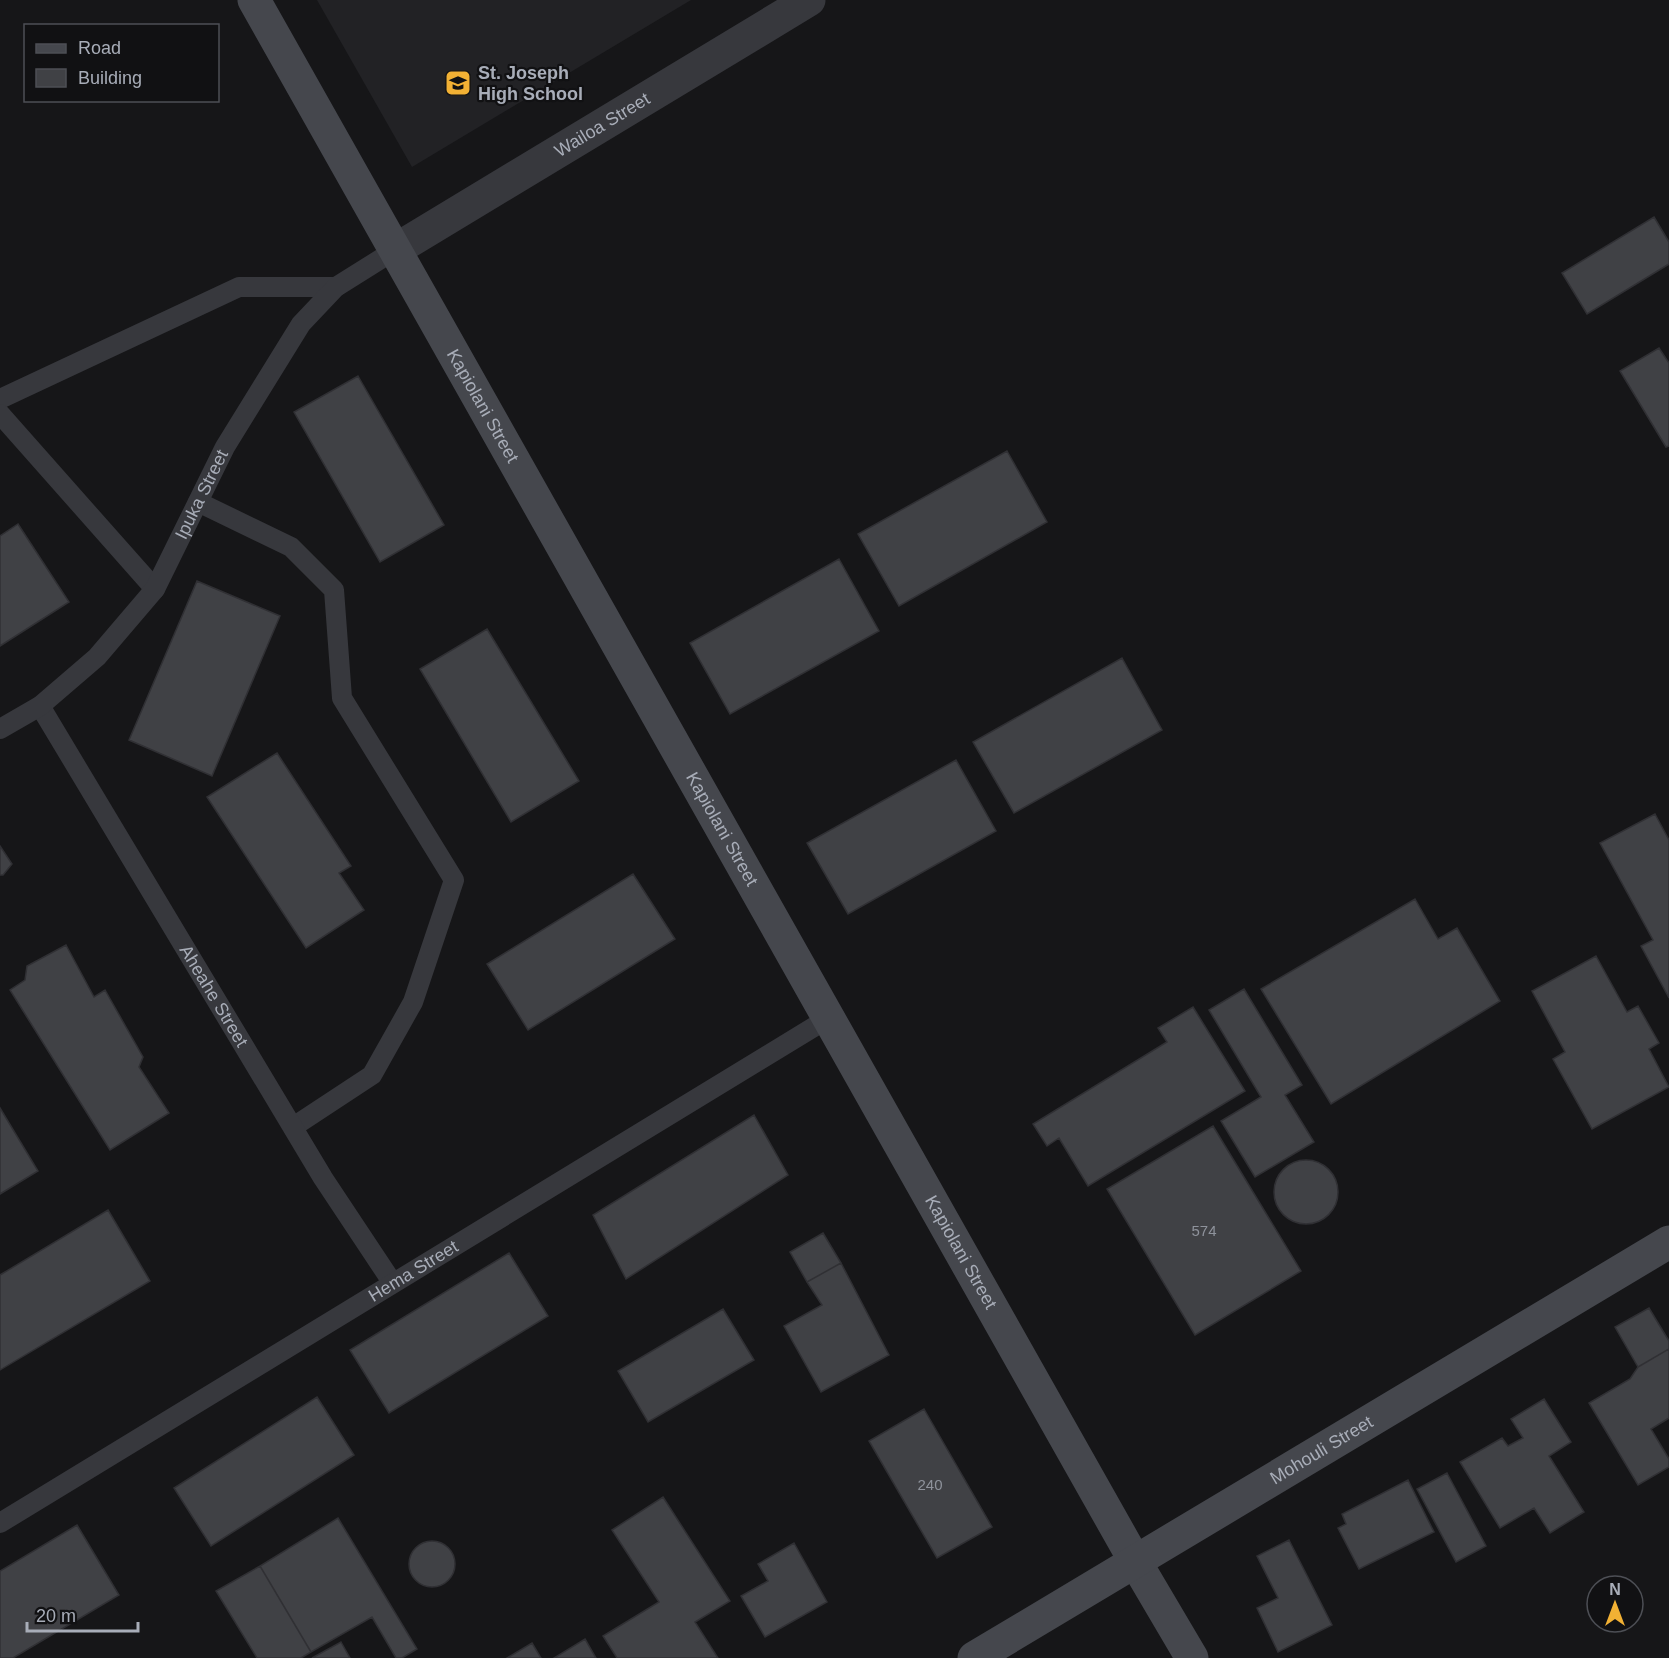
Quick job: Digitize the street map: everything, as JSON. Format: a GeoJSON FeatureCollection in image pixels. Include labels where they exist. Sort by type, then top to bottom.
{"type":"FeatureCollection","features":[{"type":"Feature","properties":{"kind":"street","name":"Kapiolani Street"},"geometry":{"type":"LineString","coordinates":[[254,0],[827,1018],[1192,1658]]}},
{"type":"Feature","properties":{"kind":"street","name":"Wailoa Street"},"geometry":{"type":"LineString","coordinates":[[394,250],[808,0]]}},
{"type":"Feature","properties":{"kind":"street","name":"Mohouli Street"},"geometry":{"type":"LineString","coordinates":[[974,1658],[1669,1242]]}},
{"type":"Feature","properties":{"kind":"lane","name":"Ipuka Street"},"geometry":{"type":"LineString","coordinates":[[0,729],[40,706],[97,657],[155,589],[225,447],[301,324],[336,286],[394,250]]}},
{"type":"Feature","properties":{"kind":"lane"},"geometry":{"type":"LineString","coordinates":[[0,399],[239,286],[336,286]]}},
{"type":"Feature","properties":{"kind":"lane"},"geometry":{"type":"LineString","coordinates":[[0,414],[155,589]]}},
{"type":"Feature","properties":{"kind":"lane"},"geometry":{"type":"LineString","coordinates":[[198,502],[291,547],[334,590],[342,698],[454,880],[413,1002],[372,1075],[293,1127]]}},
{"type":"Feature","properties":{"kind":"lane","name":"Aheahe Street"},"geometry":{"type":"LineString","coordinates":[[40,706],[293,1127],[392,1282]]}},
{"type":"Feature","properties":{"kind":"lane","name":"Hema Street"},"geometry":{"type":"LineString","coordinates":[[0,1523],[827,1018]]}},
{"type":"Feature","properties":{"kind":"shaded area","name":"St. Joseph High School"},"geometry":{"type":"Polygon","coordinates":[[[317,0],[691,0],[412,167],[317,0]]]}},
{"type":"Feature","properties":{"kind":"building"},"geometry":{"type":"Polygon","coordinates":[[[1654,217],[1669,242],[1669,264],[1587,314],[1562,273],[1654,217]]]}},
{"type":"Feature","properties":{"kind":"building"},"geometry":{"type":"Polygon","coordinates":[[[1659,348],[1669,363],[1669,446],[1666,447],[1620,371],[1659,348]]]}},
{"type":"Feature","properties":{"kind":"building"},"geometry":{"type":"Polygon","coordinates":[[[358,376],[444,525],[380,562],[294,412],[358,376]]]}},
{"type":"Feature","properties":{"kind":"building"},"geometry":{"type":"Polygon","coordinates":[[[1007,451],[1047,522],[899,606],[858,534],[1007,451]]]}},
{"type":"Feature","properties":{"kind":"building"},"geometry":{"type":"Polygon","coordinates":[[[18,524],[69,602],[0,646],[0,536],[18,524]]]}},
{"type":"Feature","properties":{"kind":"building"},"geometry":{"type":"Polygon","coordinates":[[[839,559],[879,631],[730,714],[690,643],[839,559]]]}},
{"type":"Feature","properties":{"kind":"building"},"geometry":{"type":"Polygon","coordinates":[[[197,581],[280,616],[212,776],[129,740],[197,581]]]}},
{"type":"Feature","properties":{"kind":"building"},"geometry":{"type":"Polygon","coordinates":[[[487,629],[579,781],[511,822],[420,669],[487,629]]]}},
{"type":"Feature","properties":{"kind":"building"},"geometry":{"type":"Polygon","coordinates":[[[1122,658],[1162,730],[1014,813],[973,742],[1122,658]]]}},
{"type":"Feature","properties":{"kind":"building"},"geometry":{"type":"Polygon","coordinates":[[[277,753],[351,866],[339,873],[364,910],[306,948],[207,797],[277,753]]]}},
{"type":"Feature","properties":{"kind":"building"},"geometry":{"type":"Polygon","coordinates":[[[956,760],[996,831],[848,914],[807,843],[956,760]]]}},
{"type":"Feature","properties":{"kind":"building"},"geometry":{"type":"Polygon","coordinates":[[[1655,814],[1669,840],[1669,998],[1641,946],[1653,940],[1600,843],[1655,814]]]}},
{"type":"Feature","properties":{"kind":"building"},"geometry":{"type":"Polygon","coordinates":[[[0,846],[12,864],[3,875],[0,875],[0,846]]]}},
{"type":"Feature","properties":{"kind":"building"},"geometry":{"type":"Polygon","coordinates":[[[633,874],[675,939],[528,1030],[487,964],[633,874]]]}},
{"type":"Feature","properties":{"kind":"building"},"geometry":{"type":"Polygon","coordinates":[[[1415,899],[1438,939],[1457,928],[1500,1001],[1331,1104],[1261,989],[1415,899]]]}},
{"type":"Feature","properties":{"kind":"building"},"geometry":{"type":"Polygon","coordinates":[[[66,945],[94,997],[105,990],[143,1057],[139,1067],[169,1113],[110,1150],[10,990],[25,980],[27,966],[66,945]]]}},
{"type":"Feature","properties":{"kind":"building"},"geometry":{"type":"Polygon","coordinates":[[[1596,956],[1627,1012],[1638,1006],[1659,1043],[1649,1049],[1669,1087],[1592,1129],[1553,1059],[1565,1052],[1532,991],[1596,956]]]}},
{"type":"Feature","properties":{"kind":"building"},"geometry":{"type":"Polygon","coordinates":[[[1244,989],[1302,1085],[1285,1095],[1314,1142],[1255,1177],[1221,1121],[1261,1097],[1209,1010],[1244,989]]]}},
{"type":"Feature","properties":{"kind":"building"},"geometry":{"type":"Polygon","coordinates":[[[1193,1007],[1245,1091],[1088,1186],[1059,1138],[1047,1146],[1033,1124],[1167,1042],[1158,1028],[1193,1007]]]}},
{"type":"Feature","properties":{"kind":"building"},"geometry":{"type":"Polygon","coordinates":[[[0,1108],[38,1171],[0,1194],[0,1108]]]}},
{"type":"Feature","properties":{"kind":"building"},"geometry":{"type":"Polygon","coordinates":[[[754,1115],[788,1175],[626,1279],[593,1215],[754,1115]]]}},
{"type":"Feature","properties":{"kind":"building"},"geometry":{"type":"Polygon","coordinates":[[[1213,1126],[1301,1271],[1195,1335],[1107,1189],[1213,1126]]]}},
{"type":"Feature","properties":{"kind":"building"},"geometry":{"type":"Polygon","coordinates":[[[1306,1160],[1324,1165],[1329,1169],[1333,1174],[1338,1192],[1333,1210],[1329,1215],[1324,1219],[1306,1224],[1288,1219],[1283,1215],[1279,1210],[1274,1192],[1279,1174],[1283,1169],[1288,1165],[1306,1160]]]}},
{"type":"Feature","properties":{"kind":"building"},"geometry":{"type":"Polygon","coordinates":[[[108,1210],[150,1281],[0,1370],[0,1275],[108,1210]]]}},
{"type":"Feature","properties":{"kind":"building"},"geometry":{"type":"Polygon","coordinates":[[[823,1233],[841,1263],[807,1282],[790,1252],[823,1233]]]}},
{"type":"Feature","properties":{"kind":"building"},"geometry":{"type":"Polygon","coordinates":[[[509,1253],[548,1316],[389,1413],[350,1350],[509,1253]]]}},
{"type":"Feature","properties":{"kind":"building"},"geometry":{"type":"Polygon","coordinates":[[[841,1263],[889,1355],[821,1392],[784,1326],[822,1305],[807,1282],[841,1263]]]}},
{"type":"Feature","properties":{"kind":"building"},"geometry":{"type":"Polygon","coordinates":[[[1649,1308],[1669,1341],[1669,1349],[1638,1367],[1615,1327],[1649,1308]]]}},
{"type":"Feature","properties":{"kind":"building"},"geometry":{"type":"Polygon","coordinates":[[[723,1309],[754,1360],[648,1422],[618,1371],[723,1309]]]}},
{"type":"Feature","properties":{"kind":"building"},"geometry":{"type":"Polygon","coordinates":[[[1669,1349],[1669,1418],[1651,1429],[1669,1459],[1669,1467],[1638,1485],[1589,1403],[1630,1379],[1638,1367],[1669,1349]]]}},
{"type":"Feature","properties":{"kind":"building"},"geometry":{"type":"Polygon","coordinates":[[[317,1397],[354,1455],[211,1546],[174,1488],[317,1397]]]}},
{"type":"Feature","properties":{"kind":"building"},"geometry":{"type":"Polygon","coordinates":[[[1544,1399],[1571,1442],[1549,1456],[1584,1512],[1550,1533],[1534,1508],[1500,1528],[1460,1462],[1502,1438],[1508,1446],[1523,1438],[1511,1419],[1544,1399]]]}},
{"type":"Feature","properties":{"kind":"building"},"geometry":{"type":"Polygon","coordinates":[[[924,1409],[992,1527],[937,1558],[869,1441],[924,1409]]]}},
{"type":"Feature","properties":{"kind":"building"},"geometry":{"type":"Polygon","coordinates":[[[1447,1473],[1486,1546],[1456,1562],[1417,1489],[1447,1473]]]}},
{"type":"Feature","properties":{"kind":"building"},"geometry":{"type":"Polygon","coordinates":[[[1408,1480],[1434,1532],[1359,1569],[1338,1528],[1346,1524],[1342,1514],[1408,1480]]]}},
{"type":"Feature","properties":{"kind":"building"},"geometry":{"type":"Polygon","coordinates":[[[663,1497],[730,1601],[695,1622],[718,1658],[617,1658],[603,1636],[659,1602],[612,1530],[663,1497]]]}},
{"type":"Feature","properties":{"kind":"building"},"geometry":{"type":"Polygon","coordinates":[[[338,1518],[417,1649],[402,1658],[396,1658],[372,1617],[311,1652],[260,1566],[338,1518]]]}},
{"type":"Feature","properties":{"kind":"building"},"geometry":{"type":"Polygon","coordinates":[[[77,1525],[119,1595],[13,1658],[0,1658],[0,1571],[77,1525]]]}},
{"type":"Feature","properties":{"kind":"building"},"geometry":{"type":"Polygon","coordinates":[[[1289,1540],[1332,1625],[1278,1652],[1257,1608],[1278,1598],[1257,1556],[1289,1540]]]}},
{"type":"Feature","properties":{"kind":"building"},"geometry":{"type":"Polygon","coordinates":[[[432,1541],[448,1548],[455,1564],[448,1580],[432,1587],[416,1580],[409,1564],[416,1548],[432,1541]]]}},
{"type":"Feature","properties":{"kind":"building"},"geometry":{"type":"Polygon","coordinates":[[[794,1543],[827,1602],[765,1637],[741,1596],[768,1581],[758,1564],[794,1543]]]}},
{"type":"Feature","properties":{"kind":"building"},"geometry":{"type":"Polygon","coordinates":[[[260,1566],[311,1652],[301,1658],[257,1658],[216,1591],[260,1566]]]}},
{"type":"Feature","properties":{"kind":"building"},"geometry":{"type":"Polygon","coordinates":[[[585,1639],[596,1658],[554,1658],[585,1639]]]}},
{"type":"Feature","properties":{"kind":"building"},"geometry":{"type":"Polygon","coordinates":[[[341,1642],[350,1658],[312,1658],[341,1642]]]}},
{"type":"Feature","properties":{"kind":"building"},"geometry":{"type":"Polygon","coordinates":[[[532,1643],[541,1658],[507,1658],[532,1643]]]}},
{"type":"Feature","properties":{"kind":"place","name":"St. Joseph High School"},"geometry":{"type":"Point","coordinates":[458,83]}}]}
